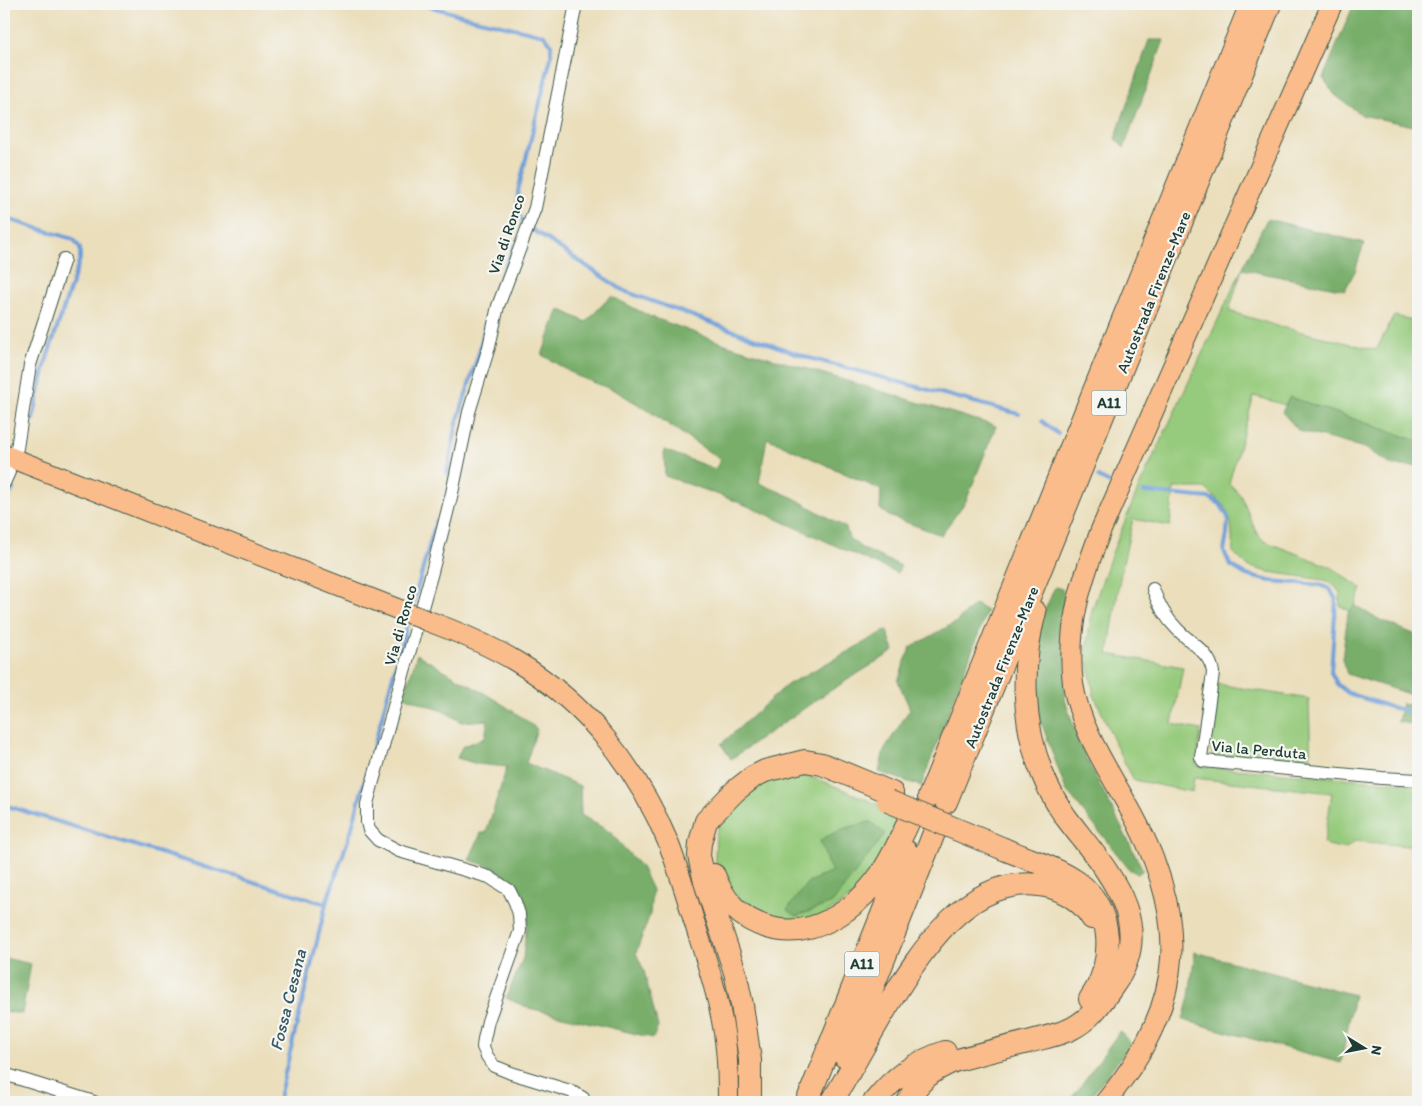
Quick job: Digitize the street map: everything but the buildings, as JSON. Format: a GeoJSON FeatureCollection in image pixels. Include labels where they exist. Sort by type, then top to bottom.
{"type":"FeatureCollection","features":[{"type":"Feature","properties":{"kind":"highway","name":"Autostrada Firenze-Mare"},"geometry":{"type":"LineString","coordinates":[[1251,4],[955,732],[933,798],[1093,441],[1270,4]]}},
{"type":"Feature","properties":{"kind":"highway"},"geometry":{"type":"LineString","coordinates":[[874,1102],[895,1078],[926,1059],[943,1052],[1048,1026],[1067,1018],[1091,998],[1099,986],[1126,966],[1131,943],[1128,916],[1119,891],[1095,855],[1064,815],[1045,780],[1036,758],[1027,712],[1027,656],[1031,626],[1093,441]]}},
{"type":"Feature","properties":{"kind":"highway"},"geometry":{"type":"LineString","coordinates":[[750,1102],[750,1060],[742,1004],[735,972],[704,882],[699,856],[700,844],[706,821],[725,800],[753,777],[775,769],[801,769],[890,797],[1006,843],[1078,882],[1094,899],[1105,924],[1108,981],[1093,1014],[1071,1029],[1052,1036],[954,1061],[943,1066],[931,1072],[920,1082],[914,1089],[908,1102]]}},
{"type":"Feature","properties":{"kind":"highway"},"geometry":{"type":"LineString","coordinates":[[725,800],[715,821],[710,850],[711,863],[718,885],[730,905],[739,913],[759,925],[783,931],[796,931],[821,925],[837,917],[854,903],[920,828]]}},
{"type":"Feature","properties":{"kind":"highway","name":"A11"},"geometry":{"type":"LineString","coordinates":[[807,1102],[920,828]]}},
{"type":"Feature","properties":{"kind":"highway","name":"A11"},"geometry":{"type":"LineString","coordinates":[[827,1102],[920,828]]}},
{"type":"Feature","properties":{"kind":"highway"},"geometry":{"type":"LineString","coordinates":[[832,1102],[917,959],[950,920],[967,906],[992,892],[1015,885],[1037,884],[1055,888],[1078,902],[1087,911],[1098,933],[1108,981]]}},
{"type":"Feature","properties":{"kind":"main road"},"geometry":{"type":"LineString","coordinates":[[1105,1102],[1139,1057],[1157,1020],[1172,963],[1172,934],[1168,904],[1155,862],[1128,806],[1088,732],[1079,708],[1072,663],[1074,617],[1078,593],[1101,530],[1332,4]]}},
{"type":"Feature","properties":{"kind":"main road"},"geometry":{"type":"LineString","coordinates":[[8,465],[468,637],[533,672],[595,725],[638,784],[658,821],[676,865],[709,971],[720,1014],[725,1042],[728,1102]]}},
{"type":"Feature","properties":{"kind":"street","name":"Via di Ronco"},"geometry":{"type":"LineString","coordinates":[[576,4],[535,208],[498,306],[489,347],[469,412],[452,493],[432,572],[367,804],[367,822],[369,830],[378,840],[399,851],[489,877],[509,890],[519,914],[520,931],[488,1021],[483,1047],[486,1056],[494,1066],[570,1091],[583,1098],[584,1102]]}},
{"type":"Feature","properties":{"kind":"street"},"geometry":{"type":"LineString","coordinates":[[8,465],[30,365],[64,259]]}},
{"type":"Feature","properties":{"kind":"street","name":"Via la Perduta"},"geometry":{"type":"LineString","coordinates":[[1153,588],[1158,604],[1166,616],[1178,630],[1207,656],[1212,664],[1213,673],[1201,757],[1203,761],[1418,780]]}},
{"type":"Feature","properties":{"kind":"street"},"geometry":{"type":"LineString","coordinates":[[4,1074],[94,1102]]}},
{"type":"Feature","properties":{"kind":"green space"},"geometry":{"type":"Polygon","coordinates":[[[1354,4],[1418,4],[1418,127],[1362,115],[1335,95],[1323,78],[1354,4]]]}},
{"type":"Feature","properties":{"kind":"green space"},"geometry":{"type":"Polygon","coordinates":[[[1149,40],[1164,40],[1124,148],[1115,139],[1149,40]]]}},
{"type":"Feature","properties":{"kind":"green space"},"geometry":{"type":"Polygon","coordinates":[[[1267,219],[1364,243],[1355,271],[1345,290],[1242,269],[1267,219]]]}},
{"type":"Feature","properties":{"kind":"green space"},"geometry":{"type":"Polygon","coordinates":[[[1242,269],[1229,311],[1277,326],[1376,350],[1394,316],[1418,321],[1418,441],[1290,397],[1285,405],[1254,396],[1229,483],[1241,496],[1256,532],[1264,541],[1331,567],[1362,589],[1355,605],[1350,611],[1340,606],[1340,593],[1333,584],[1324,580],[1269,572],[1247,566],[1233,552],[1231,523],[1226,508],[1205,488],[1174,488],[1170,526],[1133,519],[1121,572],[1108,654],[1183,667],[1172,724],[1201,730],[1196,766],[1418,784],[1418,847],[1355,841],[1345,849],[1324,844],[1332,793],[1194,778],[1192,792],[1134,780],[1119,752],[1094,695],[1086,651],[1092,610],[1112,553],[1139,487],[1242,269]]]}},
{"type":"Feature","properties":{"kind":"green space"},"geometry":{"type":"Polygon","coordinates":[[[611,296],[649,316],[728,345],[996,426],[966,501],[941,535],[889,516],[880,509],[881,490],[767,438],[759,483],[794,498],[846,528],[849,538],[863,549],[901,566],[897,573],[748,506],[665,476],[664,450],[715,469],[721,460],[616,391],[577,376],[542,355],[559,309],[586,322],[611,296]]]}},
{"type":"Feature","properties":{"kind":"green space"},"geometry":{"type":"Polygon","coordinates":[[[1290,397],[1418,441],[1418,466],[1393,466],[1365,448],[1299,431],[1282,412],[1290,397]]]}},
{"type":"Feature","properties":{"kind":"green space"},"geometry":{"type":"Polygon","coordinates":[[[1055,587],[1062,589],[1066,606],[1065,699],[1079,744],[1143,870],[1138,874],[1129,869],[1066,790],[1040,719],[1034,667],[1041,619],[1055,587]]]}},
{"type":"Feature","properties":{"kind":"green space"},"geometry":{"type":"Polygon","coordinates":[[[975,604],[987,611],[921,786],[879,772],[884,750],[910,709],[898,681],[910,648],[956,622],[975,604]]]}},
{"type":"Feature","properties":{"kind":"green space"},"geometry":{"type":"Polygon","coordinates":[[[1355,605],[1372,616],[1418,636],[1418,697],[1347,674],[1342,659],[1348,614],[1355,605]]]}},
{"type":"Feature","properties":{"kind":"green space"},"geometry":{"type":"Polygon","coordinates":[[[887,630],[894,651],[825,694],[731,759],[721,744],[787,685],[887,630]]]}},
{"type":"Feature","properties":{"kind":"green space"},"geometry":{"type":"Polygon","coordinates":[[[417,654],[509,708],[537,729],[526,763],[580,786],[581,815],[610,832],[641,867],[652,890],[650,914],[636,953],[644,971],[658,1027],[653,1038],[529,1008],[506,998],[523,958],[528,915],[516,887],[493,867],[469,860],[481,833],[486,833],[507,767],[477,764],[457,758],[462,747],[485,737],[488,720],[461,722],[447,713],[404,696],[417,654]]]}},
{"type":"Feature","properties":{"kind":"green space"},"geometry":{"type":"Polygon","coordinates":[[[1217,684],[1309,699],[1311,766],[1213,756],[1209,746],[1217,684]]]}},
{"type":"Feature","properties":{"kind":"green space"},"geometry":{"type":"Polygon","coordinates":[[[1402,703],[1418,706],[1418,725],[1398,722],[1402,703]]]}},
{"type":"Feature","properties":{"kind":"green space"},"geometry":{"type":"Polygon","coordinates":[[[794,774],[818,779],[906,816],[860,892],[810,924],[752,916],[717,870],[715,858],[716,834],[724,812],[771,776],[794,774]]]}},
{"type":"Feature","properties":{"kind":"green space"},"geometry":{"type":"Polygon","coordinates":[[[871,822],[885,834],[832,903],[797,916],[787,910],[807,883],[832,871],[820,840],[842,829],[871,822]]]}},
{"type":"Feature","properties":{"kind":"green space"},"geometry":{"type":"Polygon","coordinates":[[[1195,952],[1354,995],[1341,1063],[1183,1020],[1189,997],[1195,952]]]}},
{"type":"Feature","properties":{"kind":"green space"},"geometry":{"type":"Polygon","coordinates":[[[4,958],[31,964],[22,1014],[4,1011],[4,958]]]}},
{"type":"Feature","properties":{"kind":"green space"},"geometry":{"type":"Polygon","coordinates":[[[1120,1031],[1131,1044],[1086,1102],[1069,1102],[1120,1031]]]}},
{"type":"Feature","properties":{"kind":"waterway"},"geometry":{"type":"LineString","coordinates":[[421,4],[544,35],[551,44],[551,57],[518,191],[517,209],[524,224],[624,291],[809,358],[1019,414]]}},
{"type":"Feature","properties":{"kind":"waterway"},"geometry":{"type":"LineString","coordinates":[[4,218],[73,239],[80,248],[80,259],[46,361],[33,419]]}},
{"type":"Feature","properties":{"kind":"waterway"},"geometry":{"type":"LineString","coordinates":[[447,474],[457,423],[480,349],[491,298],[515,245]]}},
{"type":"Feature","properties":{"kind":"waterway"},"geometry":{"type":"LineString","coordinates":[[1042,421],[1058,434]]}},
{"type":"Feature","properties":{"kind":"waterway"},"geometry":{"type":"LineString","coordinates":[[1098,477],[1110,483]]}},
{"type":"Feature","properties":{"kind":"waterway"},"geometry":{"type":"LineString","coordinates":[[4,503],[13,489]]}},
{"type":"Feature","properties":{"kind":"waterway"},"geometry":{"type":"LineString","coordinates":[[1144,492],[1210,498],[1220,504],[1228,517],[1224,551],[1230,565],[1246,575],[1270,581],[1319,585],[1330,589],[1336,600],[1331,672],[1337,684],[1348,693],[1390,707],[1418,713]]}},
{"type":"Feature","properties":{"kind":"waterway"},"geometry":{"type":"LineString","coordinates":[[412,608],[436,521]]}},
{"type":"Feature","properties":{"kind":"waterway","name":"Fossa Cesana"},"geometry":{"type":"LineString","coordinates":[[278,1102],[326,904],[351,831],[408,620]]}},
{"type":"Feature","properties":{"kind":"waterway"},"geometry":{"type":"LineString","coordinates":[[4,805],[326,904]]}}]}
